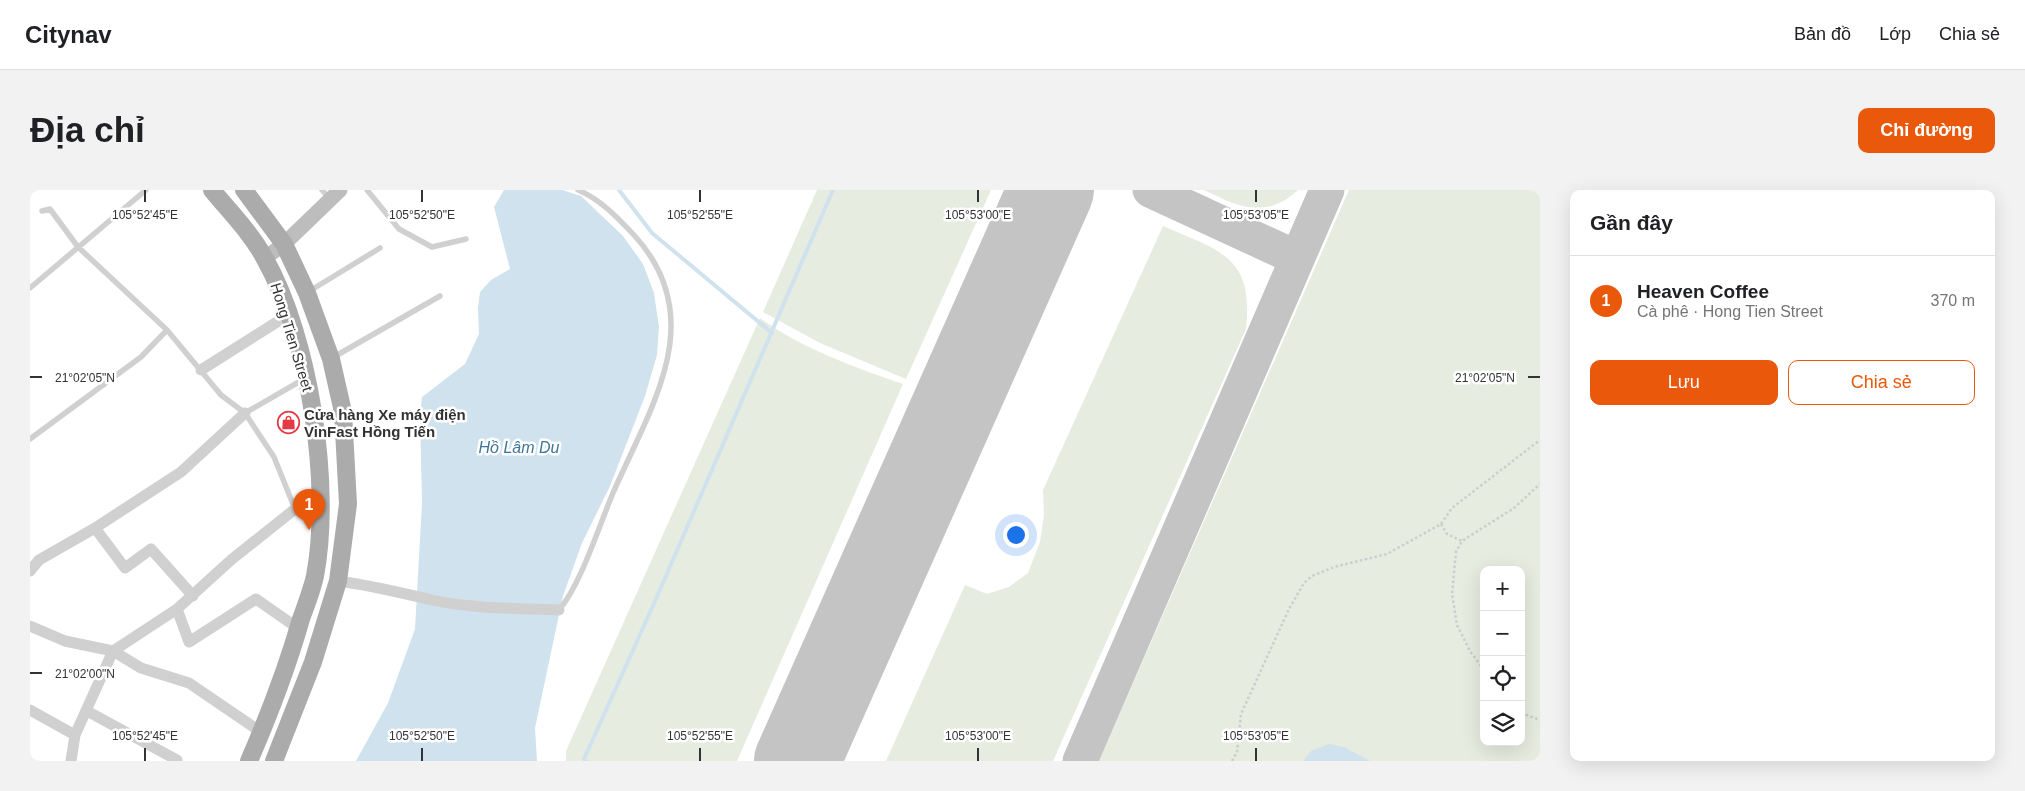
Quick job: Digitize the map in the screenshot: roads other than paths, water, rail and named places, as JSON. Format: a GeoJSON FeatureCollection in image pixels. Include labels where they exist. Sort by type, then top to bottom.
{"type":"FeatureCollection","features":[{"type":"Feature","properties":{"kind":"main road","name":"Hong Tien Street"},"geometry":{"type":"LineString","coordinates":[[212,190],[265,258],[288,315],[313,406],[321,520],[315,577],[299,629],[249,761]]}},
{"type":"Feature","properties":{"kind":"main road","name":"Hong Tien Street"},"geometry":{"type":"LineString","coordinates":[[244,190],[284,244],[307,293],[331,359],[343,412],[348,504],[338,581],[313,662],[274,761]]}},
{"type":"Feature","properties":{"kind":"street"},"geometry":{"type":"LineString","coordinates":[[265,258],[284,244],[331,193]]}},
{"type":"Feature","properties":{"kind":"street"},"geometry":{"type":"LineString","coordinates":[[201,370],[288,315]]}},
{"type":"Feature","properties":{"kind":"street"},"geometry":{"type":"LineString","coordinates":[[30,571],[39,560],[95,528],[181,472],[245,413]]}},
{"type":"Feature","properties":{"kind":"street"},"geometry":{"type":"LineString","coordinates":[[72,760],[75,735],[113,651],[177,609],[231,560],[295,509],[321,520]]}},
{"type":"Feature","properties":{"kind":"street"},"geometry":{"type":"LineString","coordinates":[[95,528],[125,568],[151,549],[193,596]]}},
{"type":"Feature","properties":{"kind":"street"},"geometry":{"type":"LineString","coordinates":[[338,581],[408,593],[432,600],[487,606],[559,610]]}},
{"type":"Feature","properties":{"kind":"street"},"geometry":{"type":"LineString","coordinates":[[177,609],[189,642],[256,599],[299,629]]}},
{"type":"Feature","properties":{"kind":"street"},"geometry":{"type":"LineString","coordinates":[[30,626],[65,641],[113,651],[141,668],[189,683],[261,732]]}},
{"type":"Feature","properties":{"kind":"street"},"geometry":{"type":"LineString","coordinates":[[30,710],[75,735]]}},
{"type":"Feature","properties":{"kind":"street"},"geometry":{"type":"LineString","coordinates":[[87,711],[177,760]]}},
{"type":"Feature","properties":{"kind":"lane"},"geometry":{"type":"LineString","coordinates":[[30,288],[146,190]]}},
{"type":"Feature","properties":{"kind":"lane"},"geometry":{"type":"LineString","coordinates":[[367,190],[399,229],[432,247],[466,239]]}},
{"type":"Feature","properties":{"kind":"lane"},"geometry":{"type":"LineString","coordinates":[[559,610],[572,591],[624,469],[651,414],[671,341],[668,293],[662,274],[641,243],[616,215],[578,190]]}},
{"type":"Feature","properties":{"kind":"lane"},"geometry":{"type":"LineString","coordinates":[[42,211],[50,209],[78,247],[167,330],[221,395],[245,413],[274,457],[295,509]]}},
{"type":"Feature","properties":{"kind":"lane"},"geometry":{"type":"LineString","coordinates":[[307,293],[380,248]]}},
{"type":"Feature","properties":{"kind":"lane"},"geometry":{"type":"LineString","coordinates":[[331,359],[440,296]]}},
{"type":"Feature","properties":{"kind":"lane"},"geometry":{"type":"LineString","coordinates":[[30,439],[141,358],[167,330]]}},
{"type":"Feature","properties":{"kind":"lane"},"geometry":{"type":"LineString","coordinates":[[245,413],[306,378]]}},
{"type":"Feature","properties":{"kind":"water","name":"Hồ Lâm Du"},"geometry":{"type":"Polygon","coordinates":[[[504,190],[562,190],[581,196],[623,236],[643,264],[654,293],[659,327],[657,355],[645,396],[610,486],[582,543],[563,596],[535,728],[537,761],[356,761],[388,703],[415,629],[422,503],[420,417],[422,397],[465,364],[479,334],[478,308],[480,292],[491,280],[510,269],[494,207],[504,190]]]}},
{"type":"Feature","properties":{"kind":"water"},"geometry":{"type":"Polygon","coordinates":[[[1329,744],[1344,747],[1370,761],[1303,761],[1311,751],[1329,744]]]}},
{"type":"Feature","properties":{"kind":"waterway"},"geometry":{"type":"LineString","coordinates":[[619,190],[652,233],[772,333]]}},
{"type":"Feature","properties":{"kind":"waterway"},"geometry":{"type":"LineString","coordinates":[[585,761],[584,759],[656,599],[833,190]]}},
{"type":"Feature","properties":{"kind":"place","name":"Cửa hàng Xe máy điện VinFast Hồng Tiến"},"geometry":{"type":"Point","coordinates":[288,423]}},
{"type":"Feature","properties":{"kind":"place","name":"Heaven Coffee"},"geometry":{"type":"Point","coordinates":[309,530]}}]}
